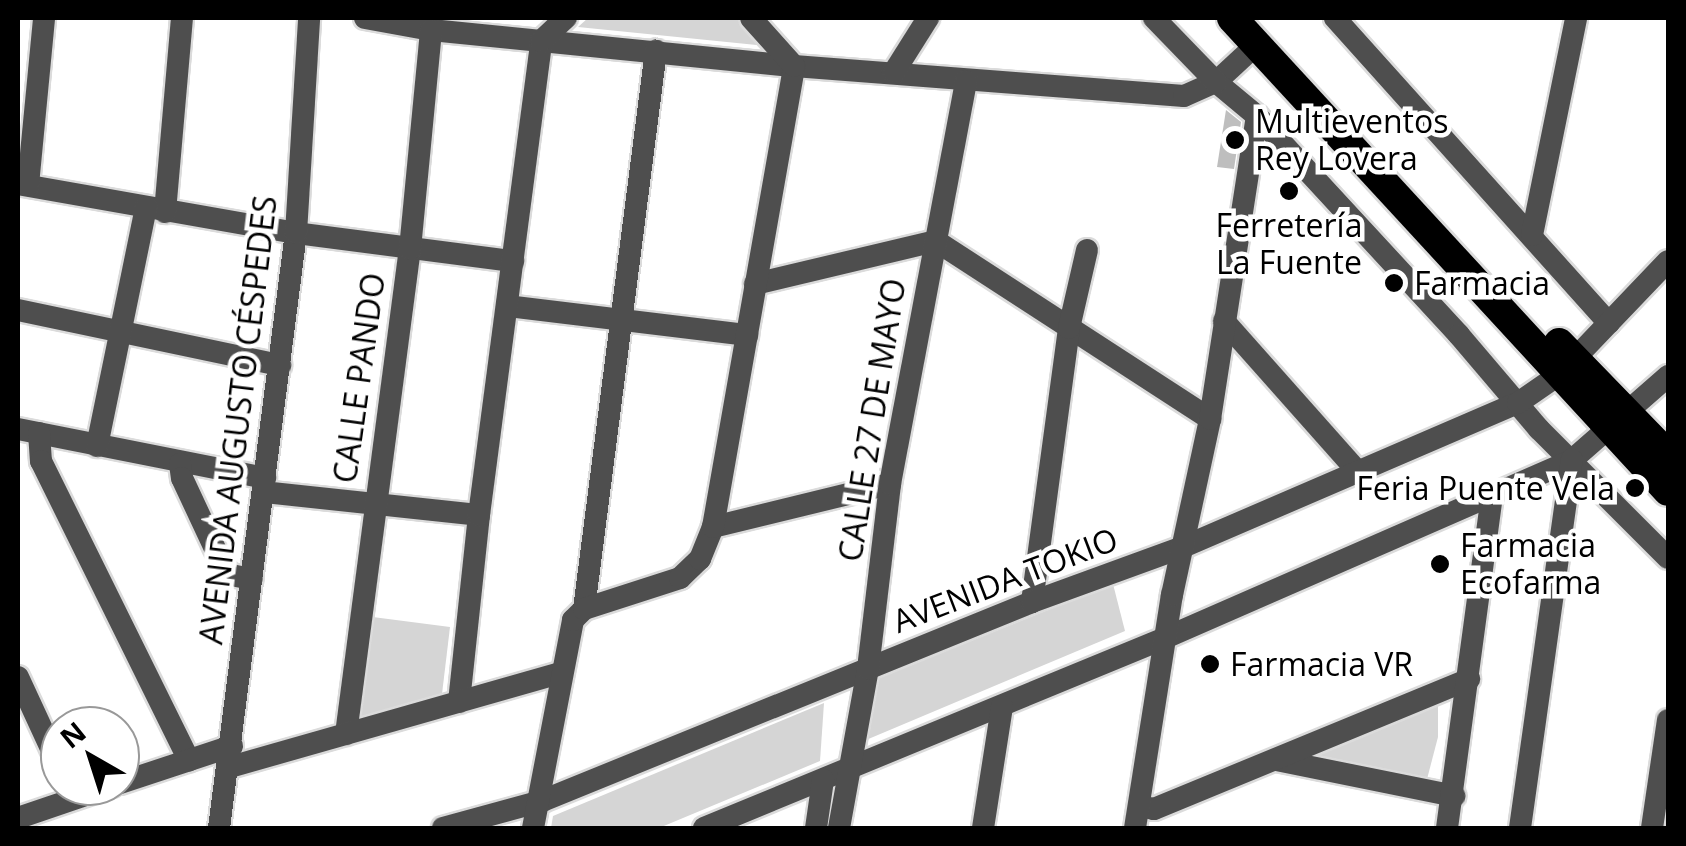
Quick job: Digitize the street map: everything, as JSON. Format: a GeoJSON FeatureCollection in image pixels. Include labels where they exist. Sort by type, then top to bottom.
{"type":"FeatureCollection","features":[{"type":"Feature","properties":{"kind":"highway"},"geometry":{"type":"LineString","coordinates":[[1232,18],[1258,31],[1618,420],[1668,491]]}},
{"type":"Feature","properties":{"kind":"highway"},"geometry":{"type":"LineString","coordinates":[[1618,420],[1668,455]]}},
{"type":"Feature","properties":{"kind":"street"},"geometry":{"type":"LineString","coordinates":[[44,18],[23,185],[296,233],[513,261]]}},
{"type":"Feature","properties":{"kind":"street"},"geometry":{"type":"LineString","coordinates":[[97,446],[120,331],[155,210],[182,18]]}},
{"type":"Feature","properties":{"kind":"street","name":"AVENIDA AUGUSTO CÉSPEDES"},"geometry":{"type":"LineString","coordinates":[[220,828],[296,233],[308,18]]}},
{"type":"Feature","properties":{"kind":"street"},"geometry":{"type":"LineString","coordinates":[[374,18],[431,30],[794,66],[1184,96],[1216,82],[1258,31]]}},
{"type":"Feature","properties":{"kind":"street"},"geometry":{"type":"LineString","coordinates":[[459,702],[540,41],[566,18]]}},
{"type":"Feature","properties":{"kind":"street"},"geometry":{"type":"LineString","coordinates":[[750,18],[794,66]]}},
{"type":"Feature","properties":{"kind":"street"},"geometry":{"type":"LineString","coordinates":[[894,72],[928,18]]}},
{"type":"Feature","properties":{"kind":"street"},"geometry":{"type":"LineString","coordinates":[[1154,18],[1216,82],[1257,116],[1518,403],[1668,558]]}},
{"type":"Feature","properties":{"kind":"street"},"geometry":{"type":"LineString","coordinates":[[1335,18],[1609,323]]}},
{"type":"Feature","properties":{"kind":"street"},"geometry":{"type":"LineString","coordinates":[[1532,235],[1576,18]]}},
{"type":"Feature","properties":{"kind":"street","name":"CALLE PANDO"},"geometry":{"type":"LineString","coordinates":[[346,734],[410,250],[431,30]]}},
{"type":"Feature","properties":{"kind":"street"},"geometry":{"type":"LineString","coordinates":[[533,828],[542,802],[568,630],[584,609],[656,51]]}},
{"type":"Feature","properties":{"kind":"street"},"geometry":{"type":"LineString","coordinates":[[584,609],[680,578],[700,559],[713,527],[794,66]]}},
{"type":"Feature","properties":{"kind":"street","name":"CALLE 27 DE MAYO"},"geometry":{"type":"LineString","coordinates":[[839,828],[868,669],[890,484],[966,80]]}},
{"type":"Feature","properties":{"kind":"street"},"geometry":{"type":"LineString","coordinates":[[1137,817],[1166,638],[1210,419],[1257,116]]}},
{"type":"Feature","properties":{"kind":"street"},"geometry":{"type":"LineString","coordinates":[[755,284],[936,241],[1210,419]]}},
{"type":"Feature","properties":{"kind":"street"},"geometry":{"type":"LineString","coordinates":[[1032,602],[1069,328],[1086,250]]}},
{"type":"Feature","properties":{"kind":"street","name":"AVENIDA TOKIO"},"geometry":{"type":"LineString","coordinates":[[443,828],[542,802],[1032,602],[1183,547],[1518,403],[1566,366],[1668,261]]}},
{"type":"Feature","properties":{"kind":"street"},"geometry":{"type":"LineString","coordinates":[[507,306],[747,335]]}},
{"type":"Feature","properties":{"kind":"street"},"geometry":{"type":"LineString","coordinates":[[18,310],[280,365]]}},
{"type":"Feature","properties":{"kind":"street"},"geometry":{"type":"LineString","coordinates":[[1224,321],[1360,474]]}},
{"type":"Feature","properties":{"kind":"street"},"geometry":{"type":"LineString","coordinates":[[704,828],[1166,638],[1572,460],[1668,376]]}},
{"type":"Feature","properties":{"kind":"street"},"geometry":{"type":"LineString","coordinates":[[28,431],[265,485],[375,504],[479,515]]}},
{"type":"Feature","properties":{"kind":"street"},"geometry":{"type":"LineString","coordinates":[[28,431],[189,760]]}},
{"type":"Feature","properties":{"kind":"street"},"geometry":{"type":"LineString","coordinates":[[1520,828],[1572,460]]}},
{"type":"Feature","properties":{"kind":"street"},"geometry":{"type":"LineString","coordinates":[[180,464],[182,478],[224,568],[231,574],[252,579]]}},
{"type":"Feature","properties":{"kind":"street"},"geometry":{"type":"LineString","coordinates":[[713,527],[890,484]]}},
{"type":"Feature","properties":{"kind":"street"},"geometry":{"type":"LineString","coordinates":[[1448,828],[1492,494]]}},
{"type":"Feature","properties":{"kind":"street"},"geometry":{"type":"LineString","coordinates":[[140,776],[189,760],[346,734],[561,674]]}},
{"type":"Feature","properties":{"kind":"street"},"geometry":{"type":"LineString","coordinates":[[18,676],[40,724]]}},
{"type":"Feature","properties":{"kind":"street"},"geometry":{"type":"LineString","coordinates":[[1137,817],[1469,678]]}},
{"type":"Feature","properties":{"kind":"street"},"geometry":{"type":"LineString","coordinates":[[983,828],[1002,706]]}},
{"type":"Feature","properties":{"kind":"street"},"geometry":{"type":"LineString","coordinates":[[1652,828],[1668,720]]}},
{"type":"Feature","properties":{"kind":"street"},"geometry":{"type":"LineString","coordinates":[[1276,760],[1454,796]]}},
{"type":"Feature","properties":{"kind":"street"},"geometry":{"type":"LineString","coordinates":[[816,828],[823,780]]}},
{"type":"Feature","properties":{"kind":"street"},"geometry":{"type":"LineString","coordinates":[[18,818],[42,806]]}},
{"type":"Feature","properties":{"kind":"shaded area"},"geometry":{"type":"Polygon","coordinates":[[[588,18],[741,18],[767,46],[578,27],[588,18]]]}},
{"type":"Feature","properties":{"kind":"shaded area"},"geometry":{"type":"Polygon","coordinates":[[[1113,584],[1125,631],[866,740],[878,678],[1113,584]]]}},
{"type":"Feature","properties":{"kind":"shaded area"},"geometry":{"type":"Polygon","coordinates":[[[365,616],[450,627],[442,694],[355,720],[365,616]]]}},
{"type":"Feature","properties":{"kind":"shaded area"},"geometry":{"type":"Polygon","coordinates":[[[1434,701],[1438,706],[1438,737],[1426,783],[1309,758],[1434,701]]]}},
{"type":"Feature","properties":{"kind":"shaded area"},"geometry":{"type":"Polygon","coordinates":[[[824,703],[820,761],[659,828],[551,828],[553,816],[824,703]]]}},
{"type":"Feature","properties":{"kind":"building"},"geometry":{"type":"Polygon","coordinates":[[[1226,110],[1241,122],[1234,169],[1217,167],[1226,110]]]}},
{"type":"Feature","properties":{"kind":"place","name":"Multieventos Rey Lovera"},"geometry":{"type":"Point","coordinates":[1235,140]}},
{"type":"Feature","properties":{"kind":"place","name":"Ferretería La Fuente"},"geometry":{"type":"Point","coordinates":[1289,191]}},
{"type":"Feature","properties":{"kind":"place","name":"Farmacia"},"geometry":{"type":"Point","coordinates":[1394,283]}},
{"type":"Feature","properties":{"kind":"place","name":"Feria Puente Vela"},"geometry":{"type":"Point","coordinates":[1635,488]}},
{"type":"Feature","properties":{"kind":"place","name":"Farmacia Ecofarma"},"geometry":{"type":"Point","coordinates":[1440,564]}},
{"type":"Feature","properties":{"kind":"place","name":"Farmacia VR"},"geometry":{"type":"Point","coordinates":[1210,664]}}]}
